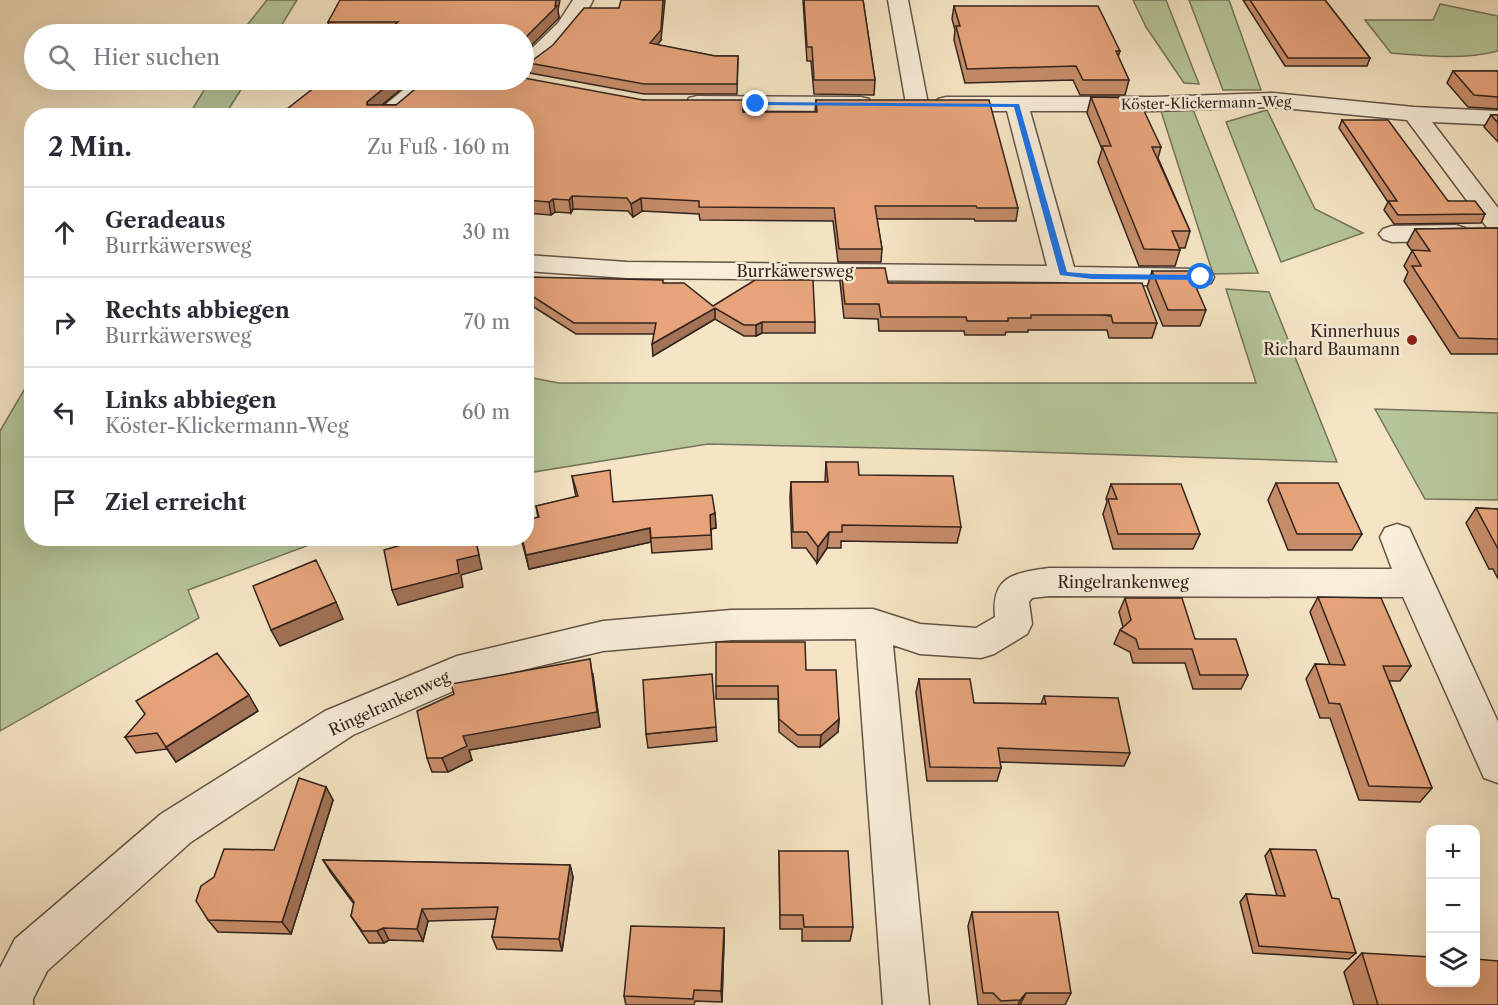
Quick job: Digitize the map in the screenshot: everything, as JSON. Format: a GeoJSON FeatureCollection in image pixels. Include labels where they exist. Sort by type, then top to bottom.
{"type":"FeatureCollection","features":[{"type":"Feature","properties":{"kind":"street"},"geometry":{"type":"LineString","coordinates":[[534,57],[571,21],[583,0]]}},
{"type":"Feature","properties":{"kind":"street"},"geometry":{"type":"LineString","coordinates":[[898,0],[917,104]]}},
{"type":"Feature","properties":{"kind":"street"},"geometry":{"type":"LineString","coordinates":[[534,83],[542,84]]}},
{"type":"Feature","properties":{"kind":"street"},"geometry":{"type":"LineString","coordinates":[[393,108],[416,90]]}},
{"type":"Feature","properties":{"kind":"street","name":"Köster-Klickermann-Weg"},"geometry":{"type":"LineString","coordinates":[[677,103],[1017,105],[1273,100],[1414,114],[1498,118]]}},
{"type":"Feature","properties":{"kind":"street"},"geometry":{"type":"LineString","coordinates":[[1017,105],[1063,274]]}},
{"type":"Feature","properties":{"kind":"street"},"geometry":{"type":"LineString","coordinates":[[1414,114],[1498,225]]}},
{"type":"Feature","properties":{"kind":"street"},"geometry":{"type":"LineString","coordinates":[[1392,234],[1498,233]]}},
{"type":"Feature","properties":{"kind":"street","name":"Burrkäwersweg"},"geometry":{"type":"LineString","coordinates":[[534,263],[627,270],[1201,277]]}},
{"type":"Feature","properties":{"kind":"street"},"geometry":{"type":"LineString","coordinates":[[1397,537],[1415,583],[1498,765]]}},
{"type":"Feature","properties":{"kind":"street","name":"Ringelrankenweg"},"geometry":{"type":"LineString","coordinates":[[10,1005],[10,996],[31,955],[176,828],[339,723],[470,666],[603,636],[731,626],[873,624],[920,639],[981,643],[1014,624],[1011,599],[1022,586],[1049,582],[1415,583]]}},
{"type":"Feature","properties":{"kind":"street"},"geometry":{"type":"LineString","coordinates":[[873,624],[906,1005]]}},
{"type":"Feature","properties":{"kind":"green space"},"geometry":{"type":"Polygon","coordinates":[[[267,0],[297,0],[282,24],[248,24],[267,0]]]}},
{"type":"Feature","properties":{"kind":"green space"},"geometry":{"type":"Polygon","coordinates":[[[1133,0],[1166,0],[1199,84],[1184,83],[1146,27],[1133,0]]]}},
{"type":"Feature","properties":{"kind":"green space"},"geometry":{"type":"Polygon","coordinates":[[[1189,0],[1229,0],[1261,90],[1223,90],[1189,0]]]}},
{"type":"Feature","properties":{"kind":"green space"},"geometry":{"type":"Polygon","coordinates":[[[1440,4],[1498,16],[1498,51],[1458,56],[1391,53],[1365,20],[1433,20],[1440,4]]]}},
{"type":"Feature","properties":{"kind":"green space"},"geometry":{"type":"Polygon","coordinates":[[[204,90],[241,90],[229,108],[193,108],[204,90]]]}},
{"type":"Feature","properties":{"kind":"green space"},"geometry":{"type":"Polygon","coordinates":[[[1192,107],[1258,273],[1213,274],[1160,108],[1192,107]]]}},
{"type":"Feature","properties":{"kind":"green space"},"geometry":{"type":"Polygon","coordinates":[[[1267,110],[1315,209],[1363,233],[1281,262],[1226,122],[1267,110]]]}},
{"type":"Feature","properties":{"kind":"green space"},"geometry":{"type":"Polygon","coordinates":[[[1226,289],[1269,292],[1337,462],[708,444],[534,472],[534,378],[559,383],[1256,383],[1226,289]]]}},
{"type":"Feature","properties":{"kind":"green space"},"geometry":{"type":"Polygon","coordinates":[[[24,390],[24,546],[306,546],[188,590],[199,618],[0,731],[0,431],[24,390]]]}},
{"type":"Feature","properties":{"kind":"green space"},"geometry":{"type":"Polygon","coordinates":[[[1375,409],[1498,413],[1498,500],[1425,499],[1375,409]]]}},
{"type":"Feature","properties":{"kind":"building"},"geometry":{"type":"Polygon","coordinates":[[[340,0],[556,0],[555,6],[557,6],[534,29],[534,24],[328,22],[340,0]]]}},
{"type":"Feature","properties":{"kind":"building"},"geometry":{"type":"Polygon","coordinates":[[[621,0],[663,0],[661,30],[650,43],[715,56],[738,56],[737,84],[644,84],[534,64],[534,59],[553,45],[584,8],[619,8],[621,0]]]}},
{"type":"Feature","properties":{"kind":"building"},"geometry":{"type":"Polygon","coordinates":[[[804,0],[863,0],[875,80],[814,80],[812,47],[807,47],[804,0]]]}},
{"type":"Feature","properties":{"kind":"building"},"geometry":{"type":"Polygon","coordinates":[[[1250,0],[1325,0],[1370,58],[1288,58],[1250,0]]]}},
{"type":"Feature","properties":{"kind":"building"},"geometry":{"type":"Polygon","coordinates":[[[954,6],[1098,6],[1120,51],[1116,51],[1129,80],[1083,80],[1076,66],[967,69],[956,26],[960,26],[954,6]]]}},
{"type":"Feature","properties":{"kind":"building"},"geometry":{"type":"Polygon","coordinates":[[[1453,71],[1498,71],[1498,97],[1474,95],[1453,71]]]}},
{"type":"Feature","properties":{"kind":"building"},"geometry":{"type":"Polygon","coordinates":[[[534,80],[643,100],[743,100],[743,112],[817,112],[816,100],[989,100],[1018,208],[875,206],[882,249],[839,249],[834,208],[699,207],[699,201],[641,198],[631,204],[627,198],[572,196],[569,200],[534,201],[534,108],[288,108],[311,90],[382,90],[367,102],[367,105],[396,105],[414,90],[534,90],[534,80]]]}},
{"type":"Feature","properties":{"kind":"building"},"geometry":{"type":"Polygon","coordinates":[[[1091,97],[1138,98],[1161,147],[1152,147],[1190,231],[1172,231],[1180,250],[1144,249],[1102,146],[1111,146],[1091,97]]]}},
{"type":"Feature","properties":{"kind":"building"},"geometry":{"type":"Polygon","coordinates":[[[1491,115],[1498,115],[1498,123],[1491,115]]]}},
{"type":"Feature","properties":{"kind":"building"},"geometry":{"type":"Polygon","coordinates":[[[1342,120],[1388,120],[1448,201],[1475,201],[1485,214],[1398,215],[1388,201],[1397,201],[1342,120]]]}},
{"type":"Feature","properties":{"kind":"building"},"geometry":{"type":"Polygon","coordinates":[[[1498,228],[1498,339],[1459,338],[1412,266],[1421,266],[1412,250],[1430,251],[1415,229],[1498,228]]]}},
{"type":"Feature","properties":{"kind":"building"},"geometry":{"type":"Polygon","coordinates":[[[841,268],[885,268],[888,283],[1142,283],[1157,323],[1113,323],[1111,315],[1031,315],[1031,318],[1008,318],[1008,321],[967,321],[966,317],[881,317],[879,304],[845,304],[841,268]]]}},
{"type":"Feature","properties":{"kind":"building"},"geometry":{"type":"Polygon","coordinates":[[[1152,271],[1189,271],[1206,310],[1168,310],[1152,271]]]}},
{"type":"Feature","properties":{"kind":"building"},"geometry":{"type":"Polygon","coordinates":[[[534,277],[663,280],[663,283],[684,283],[713,306],[755,280],[813,280],[815,322],[762,322],[756,325],[744,325],[715,308],[652,344],[656,323],[574,323],[534,297],[534,277]]]}},
{"type":"Feature","properties":{"kind":"building"},"geometry":{"type":"Polygon","coordinates":[[[826,462],[858,462],[859,475],[953,476],[961,527],[842,525],[842,532],[829,532],[818,547],[807,532],[793,532],[791,482],[828,482],[826,462]]]}},
{"type":"Feature","properties":{"kind":"building"},"geometry":{"type":"Polygon","coordinates":[[[610,470],[613,502],[712,495],[715,513],[710,515],[711,535],[651,538],[650,528],[526,555],[524,546],[534,546],[534,518],[539,517],[536,506],[578,496],[572,476],[610,470]]]}},
{"type":"Feature","properties":{"kind":"building"},"geometry":{"type":"Polygon","coordinates":[[[1276,483],[1338,483],[1362,534],[1297,534],[1276,483]]]}},
{"type":"Feature","properties":{"kind":"building"},"geometry":{"type":"Polygon","coordinates":[[[1111,484],[1181,484],[1200,534],[1118,534],[1108,499],[1117,499],[1111,484]]]}},
{"type":"Feature","properties":{"kind":"building"},"geometry":{"type":"Polygon","coordinates":[[[1476,508],[1498,509],[1498,549],[1476,508]]]}},
{"type":"Feature","properties":{"kind":"building"},"geometry":{"type":"Polygon","coordinates":[[[398,546],[477,546],[479,555],[457,560],[459,573],[392,590],[384,550],[398,546]]]}},
{"type":"Feature","properties":{"kind":"building"},"geometry":{"type":"Polygon","coordinates":[[[316,560],[336,602],[271,630],[253,586],[316,560]]]}},
{"type":"Feature","properties":{"kind":"building"},"geometry":{"type":"Polygon","coordinates":[[[1318,597],[1381,598],[1411,666],[1383,666],[1432,788],[1369,786],[1340,704],[1329,703],[1315,664],[1345,665],[1318,597]]]}},
{"type":"Feature","properties":{"kind":"building"},"geometry":{"type":"Polygon","coordinates":[[[1125,598],[1182,598],[1195,639],[1236,639],[1248,675],[1200,675],[1192,649],[1139,649],[1136,639],[1120,630],[1131,620],[1125,598]]]}},
{"type":"Feature","properties":{"kind":"building"},"geometry":{"type":"Polygon","coordinates":[[[716,642],[805,642],[806,670],[836,670],[839,719],[821,735],[798,735],[779,719],[778,686],[716,686],[716,642]]]}},
{"type":"Feature","properties":{"kind":"building"},"geometry":{"type":"Polygon","coordinates":[[[217,653],[249,695],[166,747],[157,733],[125,737],[145,714],[136,701],[217,653]]]}},
{"type":"Feature","properties":{"kind":"building"},"geometry":{"type":"Polygon","coordinates":[[[590,659],[597,712],[463,736],[467,746],[442,758],[427,758],[417,711],[454,694],[451,684],[590,659]]]}},
{"type":"Feature","properties":{"kind":"building"},"geometry":{"type":"Polygon","coordinates":[[[712,674],[716,727],[646,734],[643,680],[712,674]]]}},
{"type":"Feature","properties":{"kind":"building"},"geometry":{"type":"Polygon","coordinates":[[[919,679],[970,679],[974,703],[1046,704],[1044,696],[1118,698],[1130,753],[998,748],[1001,768],[930,767],[919,679]]]}},
{"type":"Feature","properties":{"kind":"building"},"geometry":{"type":"Polygon","coordinates":[[[299,778],[326,787],[282,922],[208,920],[196,901],[201,886],[214,877],[224,849],[274,850],[299,778]]]}},
{"type":"Feature","properties":{"kind":"building"},"geometry":{"type":"Polygon","coordinates":[[[1270,849],[1316,850],[1332,898],[1339,899],[1356,953],[1259,946],[1246,894],[1285,896],[1270,849]]]}},
{"type":"Feature","properties":{"kind":"building"},"geometry":{"type":"Polygon","coordinates":[[[779,851],[848,851],[853,927],[804,927],[803,915],[780,915],[779,851]]]}},
{"type":"Feature","properties":{"kind":"building"},"geometry":{"type":"Polygon","coordinates":[[[323,860],[570,865],[559,939],[492,937],[498,907],[422,909],[417,929],[383,928],[377,931],[362,931],[351,916],[354,902],[323,860]]]}},
{"type":"Feature","properties":{"kind":"building"},"geometry":{"type":"Polygon","coordinates":[[[972,912],[1058,912],[1071,993],[1026,993],[1020,1000],[1001,1001],[993,993],[983,993],[972,912]]]}},
{"type":"Feature","properties":{"kind":"building"},"geometry":{"type":"Polygon","coordinates":[[[631,926],[724,928],[721,991],[694,990],[693,999],[624,996],[631,926]]]}},
{"type":"Feature","properties":{"kind":"building"},"geometry":{"type":"Polygon","coordinates":[[[1362,953],[1426,957],[1426,987],[1480,987],[1480,959],[1498,961],[1498,1005],[1378,1005],[1362,953]]]}},
{"type":"Feature","properties":{"kind":"place","name":"Kinnerhuus Richard Baumann"},"geometry":{"type":"Point","coordinates":[1412,340]}},
{"type":"Feature","properties":{"kind":"route"},"geometry":{"type":"LineString","coordinates":[[756,104],[1017,105],[1063,274],[1092,277],[1201,277]]}}]}
